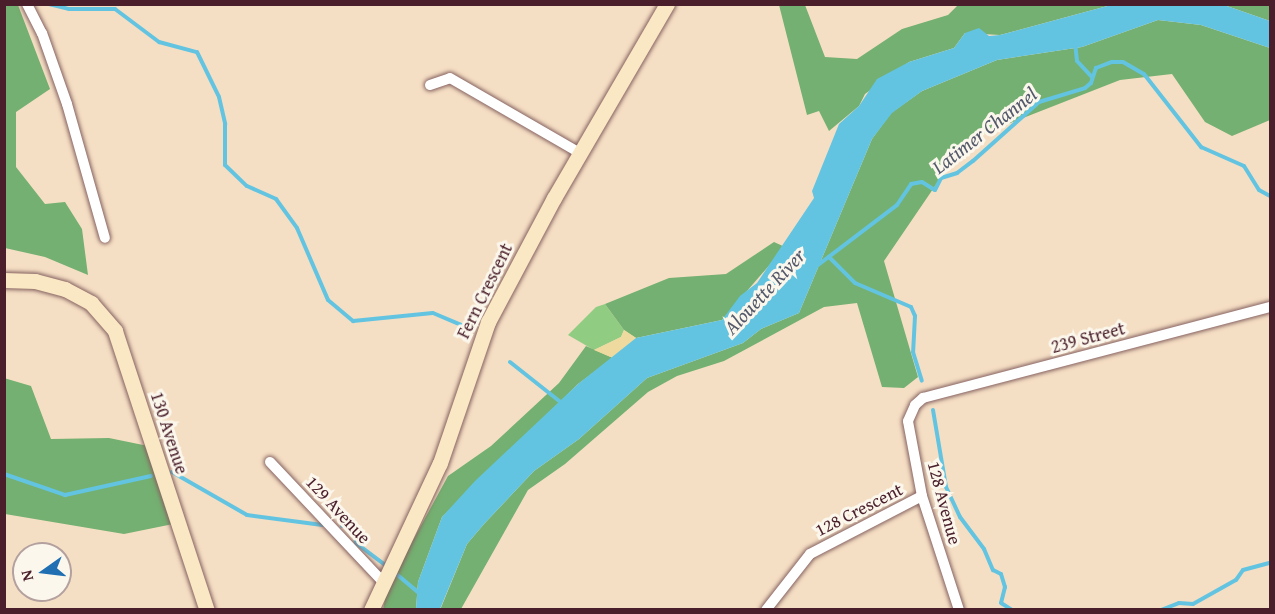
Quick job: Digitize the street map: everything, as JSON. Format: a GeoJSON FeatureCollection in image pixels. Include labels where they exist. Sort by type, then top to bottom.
{"type":"FeatureCollection","features":[{"type":"Feature","properties":{"kind":"street"},"geometry":{"type":"LineString","coordinates":[[27,4],[42,33],[68,104],[105,238]]}},
{"type":"Feature","properties":{"kind":"street","name":"Fern Crescent"},"geometry":{"type":"LineString","coordinates":[[371,609],[383,579],[440,463],[488,322],[580,153],[667,4]]}},
{"type":"Feature","properties":{"kind":"street"},"geometry":{"type":"LineString","coordinates":[[430,85],[450,78],[580,153]]}},
{"type":"Feature","properties":{"kind":"street","name":"130 Avenue"},"geometry":{"type":"LineString","coordinates":[[4,280],[35,280],[65,289],[91,303],[115,331],[207,609]]}},
{"type":"Feature","properties":{"kind":"street","name":"239 Street"},"geometry":{"type":"LineString","coordinates":[[915,405],[923,398],[1270,307]]}},
{"type":"Feature","properties":{"kind":"street","name":"128 Avenue"},"geometry":{"type":"LineString","coordinates":[[915,405],[908,421],[922,496],[959,609]]}},
{"type":"Feature","properties":{"kind":"street","name":"129 Avenue"},"geometry":{"type":"LineString","coordinates":[[270,462],[383,579]]}},
{"type":"Feature","properties":{"kind":"street","name":"128 Crescent"},"geometry":{"type":"LineString","coordinates":[[766,609],[810,554],[922,496]]}},
{"type":"Feature","properties":{"kind":"green space"},"geometry":{"type":"Polygon","coordinates":[[[4,5],[18,5],[50,89],[16,112],[16,167],[45,204],[65,202],[82,229],[88,275],[45,257],[5,248],[4,5]]]}},
{"type":"Feature","properties":{"kind":"green space"},"geometry":{"type":"Polygon","coordinates":[[[779,5],[805,5],[825,57],[857,59],[902,29],[948,15],[958,5],[1111,5],[1000,35],[965,33],[954,48],[909,62],[865,94],[859,106],[829,131],[819,111],[807,115],[779,5]]]}},
{"type":"Feature","properties":{"kind":"green space"},"geometry":{"type":"Polygon","coordinates":[[[1224,5],[1270,5],[1270,21],[1224,5]]]}},
{"type":"Feature","properties":{"kind":"green space"},"geometry":{"type":"Polygon","coordinates":[[[1158,20],[1201,25],[1270,48],[1270,120],[1232,136],[1205,122],[1172,74],[1120,80],[977,136],[948,167],[884,261],[918,377],[904,388],[882,387],[857,303],[824,307],[724,361],[677,376],[648,392],[565,464],[528,490],[461,609],[440,610],[467,544],[534,471],[579,439],[647,378],[743,343],[761,329],[799,313],[872,139],[891,113],[922,91],[997,60],[1082,47],[1158,20]]]}},
{"type":"Feature","properties":{"kind":"green space"},"geometry":{"type":"Polygon","coordinates":[[[774,242],[785,247],[722,320],[636,338],[624,330],[605,304],[669,278],[726,274],[774,242]]]}},
{"type":"Feature","properties":{"kind":"green space"},"geometry":{"type":"Polygon","coordinates":[[[605,304],[624,330],[621,337],[594,350],[568,335],[596,307],[605,304]]]}},
{"type":"Feature","properties":{"kind":"green space"},"geometry":{"type":"Polygon","coordinates":[[[586,346],[613,358],[578,384],[442,517],[418,582],[416,609],[383,610],[387,588],[448,476],[491,446],[559,383],[586,346]]]}},
{"type":"Feature","properties":{"kind":"green space"},"geometry":{"type":"Polygon","coordinates":[[[4,378],[31,386],[51,439],[109,438],[153,447],[178,523],[124,534],[5,514],[4,378]]]}},
{"type":"Feature","properties":{"kind":"sand"},"geometry":{"type":"Polygon","coordinates":[[[624,330],[636,338],[613,358],[594,350],[621,337],[624,330]]]}},
{"type":"Feature","properties":{"kind":"water","name":"Alouette River"},"geometry":{"type":"Polygon","coordinates":[[[1111,5],[1224,5],[1270,21],[1270,48],[1201,25],[1158,20],[1082,47],[997,60],[922,91],[892,113],[872,139],[799,313],[761,329],[743,343],[647,378],[579,439],[534,471],[484,524],[467,544],[440,609],[416,609],[418,582],[442,517],[475,481],[578,384],[636,338],[722,320],[740,296],[757,283],[814,198],[812,191],[839,124],[859,106],[877,79],[909,62],[954,48],[965,33],[979,28],[989,36],[1000,35],[1111,5]]]}},
{"type":"Feature","properties":{"kind":"waterway"},"geometry":{"type":"LineString","coordinates":[[49,4],[69,9],[115,9],[159,42],[197,52],[219,97],[225,124],[225,165],[247,186],[276,199],[297,228],[328,300],[353,321],[433,313],[463,326]]}},
{"type":"Feature","properties":{"kind":"waterway","name":"Latimer Channel"},"geometry":{"type":"LineString","coordinates":[[1075,42],[1077,61],[1092,77]]}},
{"type":"Feature","properties":{"kind":"waterway","name":"Latimer Channel"},"geometry":{"type":"LineString","coordinates":[[818,265],[897,205],[911,184],[922,182],[935,190],[941,178],[957,173],[973,161],[1039,102],[1085,88],[1091,83],[1096,68],[1112,62],[1123,62],[1144,74],[1201,147],[1244,166],[1259,190],[1270,196]]}},
{"type":"Feature","properties":{"kind":"waterway"},"geometry":{"type":"LineString","coordinates":[[829,257],[855,283],[911,307],[915,316],[913,352],[922,381]]}},
{"type":"Feature","properties":{"kind":"waterway"},"geometry":{"type":"LineString","coordinates":[[510,362],[563,404]]}},
{"type":"Feature","properties":{"kind":"waterway"},"geometry":{"type":"LineString","coordinates":[[933,410],[946,487],[960,517],[984,549],[993,570],[1001,574],[1005,587],[1001,603],[1012,610]]}},
{"type":"Feature","properties":{"kind":"waterway"},"geometry":{"type":"LineString","coordinates":[[172,472],[247,515],[322,525]]}},
{"type":"Feature","properties":{"kind":"waterway"},"geometry":{"type":"LineString","coordinates":[[4,474],[65,495],[151,476]]}},
{"type":"Feature","properties":{"kind":"waterway"},"geometry":{"type":"LineString","coordinates":[[342,526],[353,526],[356,543],[388,567]]}},
{"type":"Feature","properties":{"kind":"waterway"},"geometry":{"type":"LineString","coordinates":[[1161,610],[1179,603],[1193,604],[1236,580],[1243,570],[1270,563]]}},
{"type":"Feature","properties":{"kind":"waterway"},"geometry":{"type":"LineString","coordinates":[[394,572],[420,594]]}}]}
